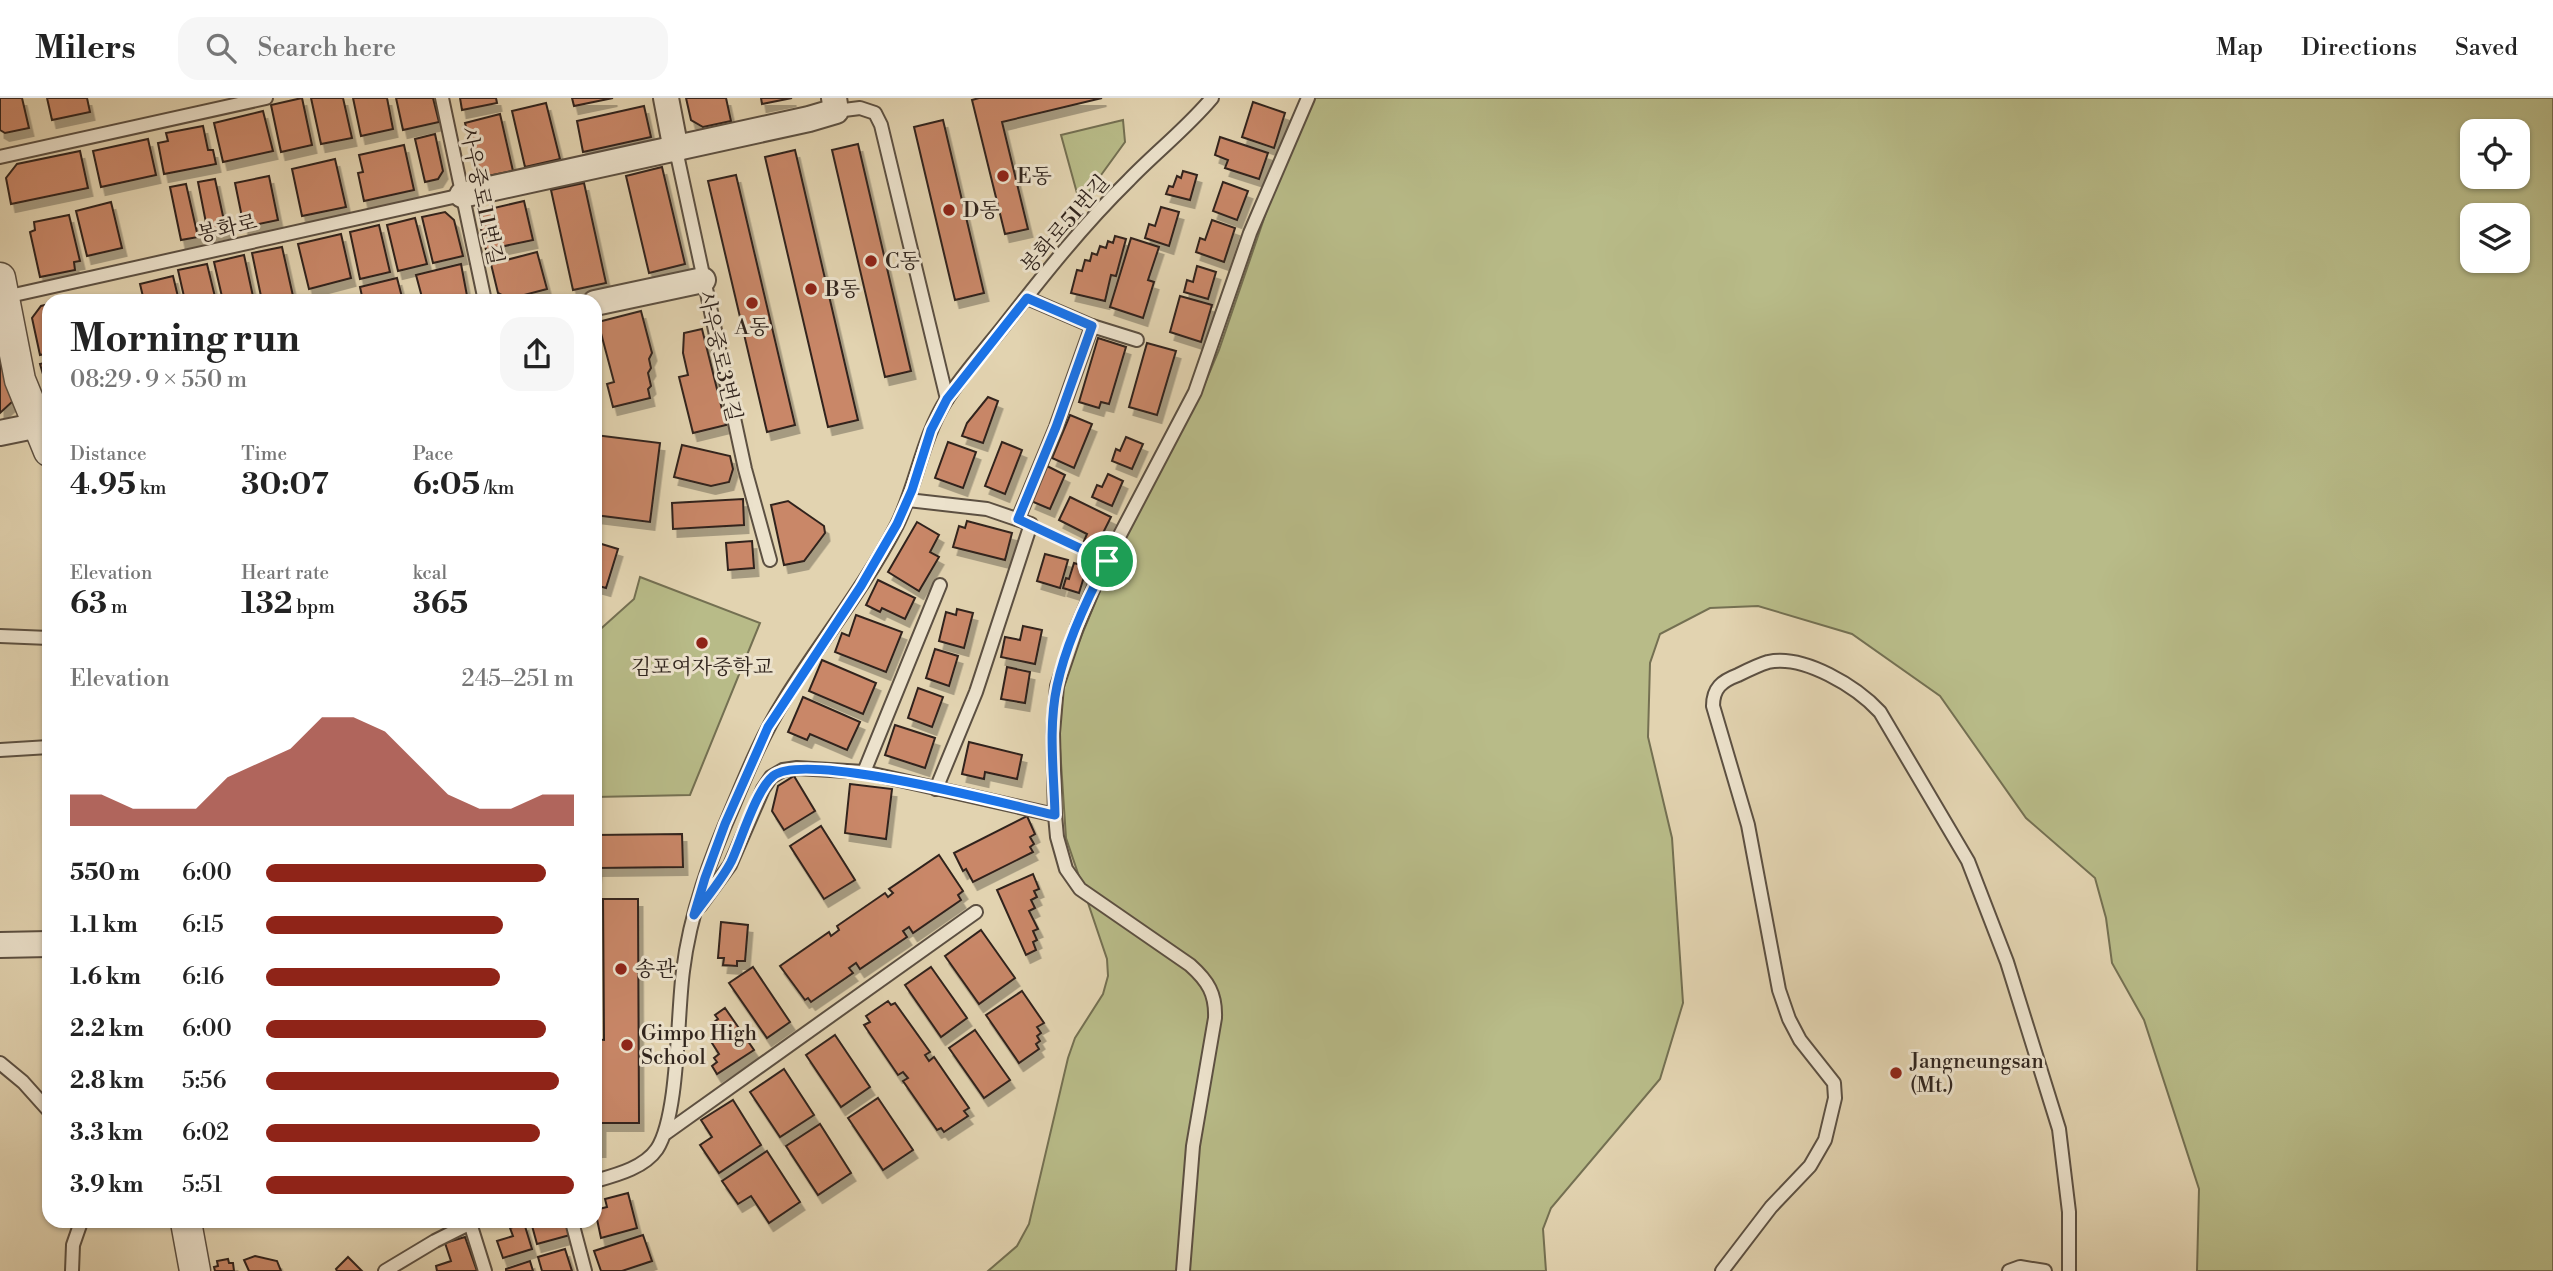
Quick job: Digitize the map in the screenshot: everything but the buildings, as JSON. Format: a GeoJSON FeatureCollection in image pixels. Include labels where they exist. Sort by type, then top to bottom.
{"type":"FeatureCollection","features":[{"type":"Feature","properties":{"kind":"street","name":"사우중로3번길"},"geometry":{"type":"LineString","coordinates":[[666,98],[676,150]]}},
{"type":"Feature","properties":{"kind":"street"},"geometry":{"type":"LineString","coordinates":[[462,195],[676,150],[835,104]]}},
{"type":"Feature","properties":{"kind":"street"},"geometry":{"type":"LineString","coordinates":[[602,302],[703,280]]}},
{"type":"Feature","properties":{"kind":"street"},"geometry":{"type":"LineString","coordinates":[[1,291],[20,380],[42,425]]}},
{"type":"Feature","properties":{"kind":"street"},"geometry":{"type":"LineString","coordinates":[[0,433],[42,433]]}},
{"type":"Feature","properties":{"kind":"street"},"geometry":{"type":"LineString","coordinates":[[0,945],[42,944]]}},
{"type":"Feature","properties":{"kind":"street"},"geometry":{"type":"LineString","coordinates":[[187,1228],[195,1271]]}},
{"type":"Feature","properties":{"kind":"lane"},"geometry":{"type":"LineString","coordinates":[[0,157],[265,98]]}},
{"type":"Feature","properties":{"kind":"lane","name":"사우중로11번길"},"geometry":{"type":"LineString","coordinates":[[442,98],[483,294]]}},
{"type":"Feature","properties":{"kind":"lane","name":"봉화로51번길"},"geometry":{"type":"LineString","coordinates":[[602,1179],[643,1162],[655,1152],[666,1133],[673,1088],[683,969],[694,915],[725,824],[768,727],[874,564],[908,500],[931,430],[947,399],[1027,298],[1127,182],[1179,134],[1212,98]]}},
{"type":"Feature","properties":{"kind":"lane"},"geometry":{"type":"LineString","coordinates":[[1183,1271],[1190,1168],[1216,1004],[1203,977],[1190,965],[1080,889],[1072,879],[1061,856],[1055,815],[1053,733],[1057,686],[1077,627],[1107,561],[1195,392],[1259,211],[1308,98]]}},
{"type":"Feature","properties":{"kind":"lane"},"geometry":{"type":"LineString","coordinates":[[835,104],[875,113],[881,125],[947,399]]}},
{"type":"Feature","properties":{"kind":"lane","name":"사우중로3번길"},"geometry":{"type":"LineString","coordinates":[[676,150],[745,469],[770,560]]}},
{"type":"Feature","properties":{"kind":"lane","name":"봉화로"},"geometry":{"type":"LineString","coordinates":[[1,291],[462,195]]}},
{"type":"Feature","properties":{"kind":"lane"},"geometry":{"type":"LineString","coordinates":[[1027,298],[1092,326],[1137,340]]}},
{"type":"Feature","properties":{"kind":"lane"},"geometry":{"type":"LineString","coordinates":[[1018,519],[1069,392],[1092,326]]}},
{"type":"Feature","properties":{"kind":"lane"},"geometry":{"type":"LineString","coordinates":[[908,500],[987,509],[1031,524],[976,692],[936,789]]}},
{"type":"Feature","properties":{"kind":"lane"},"geometry":{"type":"LineString","coordinates":[[864,772],[940,585]]}},
{"type":"Feature","properties":{"kind":"lane"},"geometry":{"type":"LineString","coordinates":[[0,636],[42,638]]}},
{"type":"Feature","properties":{"kind":"lane"},"geometry":{"type":"LineString","coordinates":[[1722,1271],[1771,1207],[1810,1166],[1827,1133],[1835,1098],[1834,1083],[1800,1040],[1788,1018],[1782,999],[1748,825],[1713,706],[1713,695],[1718,686],[1727,679],[1770,662],[1785,662],[1825,674],[1851,686],[1880,712],[1968,861],[2007,962],[2059,1129],[2069,1212],[2069,1271]]}},
{"type":"Feature","properties":{"kind":"lane"},"geometry":{"type":"LineString","coordinates":[[0,750],[42,747]]}},
{"type":"Feature","properties":{"kind":"lane","name":"봉화로51번길"},"geometry":{"type":"LineString","coordinates":[[694,915],[730,865],[763,789],[771,777],[783,770],[797,768],[864,772],[1055,815]]}},
{"type":"Feature","properties":{"kind":"lane"},"geometry":{"type":"LineString","coordinates":[[666,1133],[975,912]]}},
{"type":"Feature","properties":{"kind":"lane"},"geometry":{"type":"LineString","coordinates":[[0,1063],[23,1082],[42,1103]]}},
{"type":"Feature","properties":{"kind":"lane"},"geometry":{"type":"LineString","coordinates":[[72,1271],[73,1245],[79,1228]]}},
{"type":"Feature","properties":{"kind":"lane"},"geometry":{"type":"LineString","coordinates":[[385,1271],[460,1228]]}},
{"type":"Feature","properties":{"kind":"lane"},"geometry":{"type":"LineString","coordinates":[[473,1228],[485,1271]]}},
{"type":"Feature","properties":{"kind":"lane"},"geometry":{"type":"LineString","coordinates":[[574,1228],[585,1271]]}},
{"type":"Feature","properties":{"kind":"lane"},"geometry":{"type":"LineString","coordinates":[[2009,1271],[2020,1267],[2045,1271]]}},
{"type":"Feature","properties":{"kind":"path"},"geometry":{"type":"LineString","coordinates":[[1031,524],[1107,561]]}},
{"type":"Feature","properties":{"kind":"green space"},"geometry":{"type":"Polygon","coordinates":[[[1315,98],[2553,98],[2553,1271],[2197,1271],[2199,1189],[2144,1020],[2112,963],[2106,918],[2095,878],[2026,818],[1940,696],[1852,634],[1758,606],[1710,608],[1660,634],[1650,663],[1648,737],[1672,838],[1683,1003],[1660,1079],[1551,1208],[1543,1229],[1546,1271],[988,1271],[1017,1246],[1029,1224],[1068,1058],[1075,1038],[1103,994],[1108,976],[1107,959],[1066,838],[1059,733],[1061,698],[1071,661],[1111,564],[1200,395],[1219,350],[1270,201],[1315,98]]]}},
{"type":"Feature","properties":{"kind":"green space"},"geometry":{"type":"Polygon","coordinates":[[[1123,120],[1125,142],[1080,204],[1061,135],[1123,120]]]}},
{"type":"Feature","properties":{"kind":"green space"},"geometry":{"type":"Polygon","coordinates":[[[640,577],[760,623],[690,795],[602,797],[602,628],[634,599],[640,577]]]}},
{"type":"Feature","properties":{"kind":"place","name":"E동"},"geometry":{"type":"Point","coordinates":[1003,176]}},
{"type":"Feature","properties":{"kind":"place","name":"D동"},"geometry":{"type":"Point","coordinates":[949,210]}},
{"type":"Feature","properties":{"kind":"place","name":"C동"},"geometry":{"type":"Point","coordinates":[871,261]}},
{"type":"Feature","properties":{"kind":"place","name":"B동"},"geometry":{"type":"Point","coordinates":[811,289]}},
{"type":"Feature","properties":{"kind":"place","name":"A동"},"geometry":{"type":"Point","coordinates":[752,303]}},
{"type":"Feature","properties":{"kind":"place","name":"김포여자중학교"},"geometry":{"type":"Point","coordinates":[702,643]}},
{"type":"Feature","properties":{"kind":"place","name":"송관"},"geometry":{"type":"Point","coordinates":[621,969]}},
{"type":"Feature","properties":{"kind":"place","name":"Gimpo High School"},"geometry":{"type":"Point","coordinates":[627,1045]}},
{"type":"Feature","properties":{"kind":"place","name":"Jangneungsan (Mt.)"},"geometry":{"type":"Point","coordinates":[1896,1073]}},
{"type":"Feature","properties":{"kind":"route"},"geometry":{"type":"LineString","coordinates":[[1027,298],[1092,326],[1056,427],[1018,519],[1107,561],[1077,627],[1057,686],[1053,733],[1055,815],[864,772],[797,768],[783,770],[771,777],[763,789],[730,865],[694,915],[725,824],[768,727],[881,554],[912,490],[931,430],[947,399],[1027,298]]}}]}
